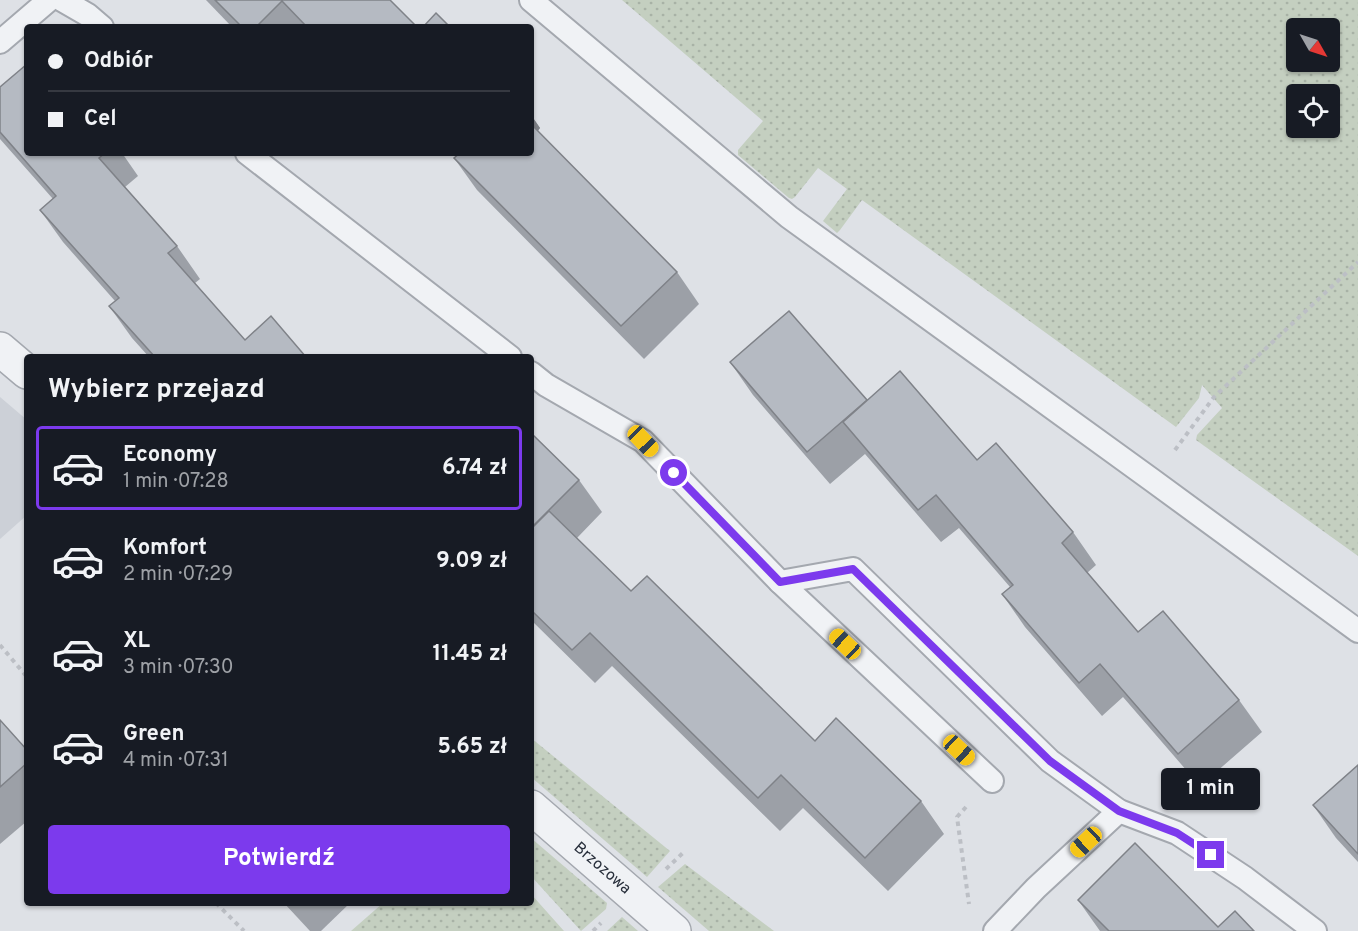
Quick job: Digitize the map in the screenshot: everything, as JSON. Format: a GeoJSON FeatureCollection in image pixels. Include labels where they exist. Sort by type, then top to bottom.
{"type":"FeatureCollection","features":[{"type":"Feature","properties":{"kind":"street"},"geometry":{"type":"LineString","coordinates":[[0,349],[24,369]]}},
{"type":"Feature","properties":{"kind":"street","name":"Brzozowa"},"geometry":{"type":"LineString","coordinates":[[534,810],[674,931]]}},
{"type":"Feature","properties":{"kind":"lane"},"geometry":{"type":"LineString","coordinates":[[0,42],[49,0]]}},
{"type":"Feature","properties":{"kind":"lane"},"geometry":{"type":"LineString","coordinates":[[62,0],[98,24]]}},
{"type":"Feature","properties":{"kind":"lane"},"geometry":{"type":"LineString","coordinates":[[531,0],[789,218],[1358,631]]}},
{"type":"Feature","properties":{"kind":"lane"},"geometry":{"type":"LineString","coordinates":[[251,156],[506,354]]}},
{"type":"Feature","properties":{"kind":"lane"},"geometry":{"type":"LineString","coordinates":[[534,375],[546,385],[643,441],[780,582],[992,781]]}},
{"type":"Feature","properties":{"kind":"lane"},"geometry":{"type":"LineString","coordinates":[[780,582],[853,569],[1050,761],[1119,811],[1177,833],[1245,878],[1315,931]]}},
{"type":"Feature","properties":{"kind":"lane"},"geometry":{"type":"LineString","coordinates":[[995,931],[1036,888],[1119,811]]}},
{"type":"Feature","properties":{"kind":"path"},"geometry":{"type":"LineString","coordinates":[[1152,480],[1214,397],[1358,262]]}},
{"type":"Feature","properties":{"kind":"path"},"geometry":{"type":"LineString","coordinates":[[0,645],[24,673]]}},
{"type":"Feature","properties":{"kind":"path"},"geometry":{"type":"LineString","coordinates":[[970,915],[957,817],[992,781]]}},
{"type":"Feature","properties":{"kind":"path"},"geometry":{"type":"LineString","coordinates":[[219,906],[244,931]]}},
{"type":"Feature","properties":{"kind":"shaded area"},"geometry":{"type":"Polygon","coordinates":[[[0,397],[24,417],[24,518],[0,539],[0,397]]]}},
{"type":"Feature","properties":{"kind":"green space"},"geometry":{"type":"Polygon","coordinates":[[[622,0],[1358,0],[1358,556],[1196,440],[1197,435],[1222,408],[1202,385],[1199,398],[1176,427],[862,200],[837,233],[823,221],[847,189],[818,168],[792,199],[738,155],[738,150],[763,121],[622,0]]]}},
{"type":"Feature","properties":{"kind":"green space"},"geometry":{"type":"Polygon","coordinates":[[[534,740],[670,851],[647,877],[534,780],[534,740]]]}},
{"type":"Feature","properties":{"kind":"green space"},"geometry":{"type":"Polygon","coordinates":[[[534,841],[607,903],[606,909],[581,931],[534,879],[534,841]]]}},
{"type":"Feature","properties":{"kind":"green space"},"geometry":{"type":"Polygon","coordinates":[[[685,864],[774,931],[709,931],[658,887],[685,864]]]}},
{"type":"Feature","properties":{"kind":"green space"},"geometry":{"type":"Polygon","coordinates":[[[534,897],[564,931],[351,931],[380,906],[534,906],[534,897]]]}},
{"type":"Feature","properties":{"kind":"green space"},"geometry":{"type":"Polygon","coordinates":[[[622,917],[638,931],[607,931],[622,917]]]}},
{"type":"Feature","properties":{"kind":"building"},"geometry":{"type":"Polygon","coordinates":[[[215,0],[390,0],[414,24],[304,24],[282,1],[259,24],[239,24],[215,0]]]}},
{"type":"Feature","properties":{"kind":"building"},"geometry":{"type":"Polygon","coordinates":[[[436,13],[447,24],[426,24],[436,13]]]}},
{"type":"Feature","properties":{"kind":"building"},"geometry":{"type":"Polygon","coordinates":[[[24,67],[24,156],[101,156],[99,158],[177,246],[168,253],[245,340],[271,316],[303,354],[152,354],[109,306],[119,298],[40,210],[56,196],[0,132],[0,87],[24,67]]]}},
{"type":"Feature","properties":{"kind":"building"},"geometry":{"type":"Polygon","coordinates":[[[534,127],[677,272],[621,326],[454,158],[456,156],[534,156],[534,127]]]}},
{"type":"Feature","properties":{"kind":"building"},"geometry":{"type":"Polygon","coordinates":[[[789,311],[867,400],[807,452],[730,362],[789,311]]]}},
{"type":"Feature","properties":{"kind":"building"},"geometry":{"type":"Polygon","coordinates":[[[900,371],[977,460],[996,443],[1073,532],[1062,543],[1138,632],[1163,611],[1239,700],[1178,754],[1100,664],[1079,683],[1002,594],[1013,585],[936,495],[918,510],[843,422],[900,371]]]}},
{"type":"Feature","properties":{"kind":"building"},"geometry":{"type":"Polygon","coordinates":[[[534,436],[579,480],[534,525],[534,436]]]}},
{"type":"Feature","properties":{"kind":"building"},"geometry":{"type":"Polygon","coordinates":[[[549,511],[631,591],[647,576],[815,741],[836,718],[921,801],[865,858],[781,775],[758,798],[590,633],[572,650],[534,613],[534,526],[549,511]]]}},
{"type":"Feature","properties":{"kind":"building"},"geometry":{"type":"Polygon","coordinates":[[[0,720],[24,747],[24,766],[0,787],[0,720]]]}},
{"type":"Feature","properties":{"kind":"building"},"geometry":{"type":"Polygon","coordinates":[[[1358,765],[1358,854],[1313,805],[1358,765]]]}},
{"type":"Feature","properties":{"kind":"building"},"geometry":{"type":"Polygon","coordinates":[[[1135,843],[1218,927],[1235,911],[1254,931],[1109,931],[1078,900],[1135,843]]]}},
{"type":"Feature","properties":{"kind":"route"},"geometry":{"type":"LineString","coordinates":[[674,473],[780,582],[853,569],[1050,761],[1119,811],[1177,833],[1211,855]]}}]}
